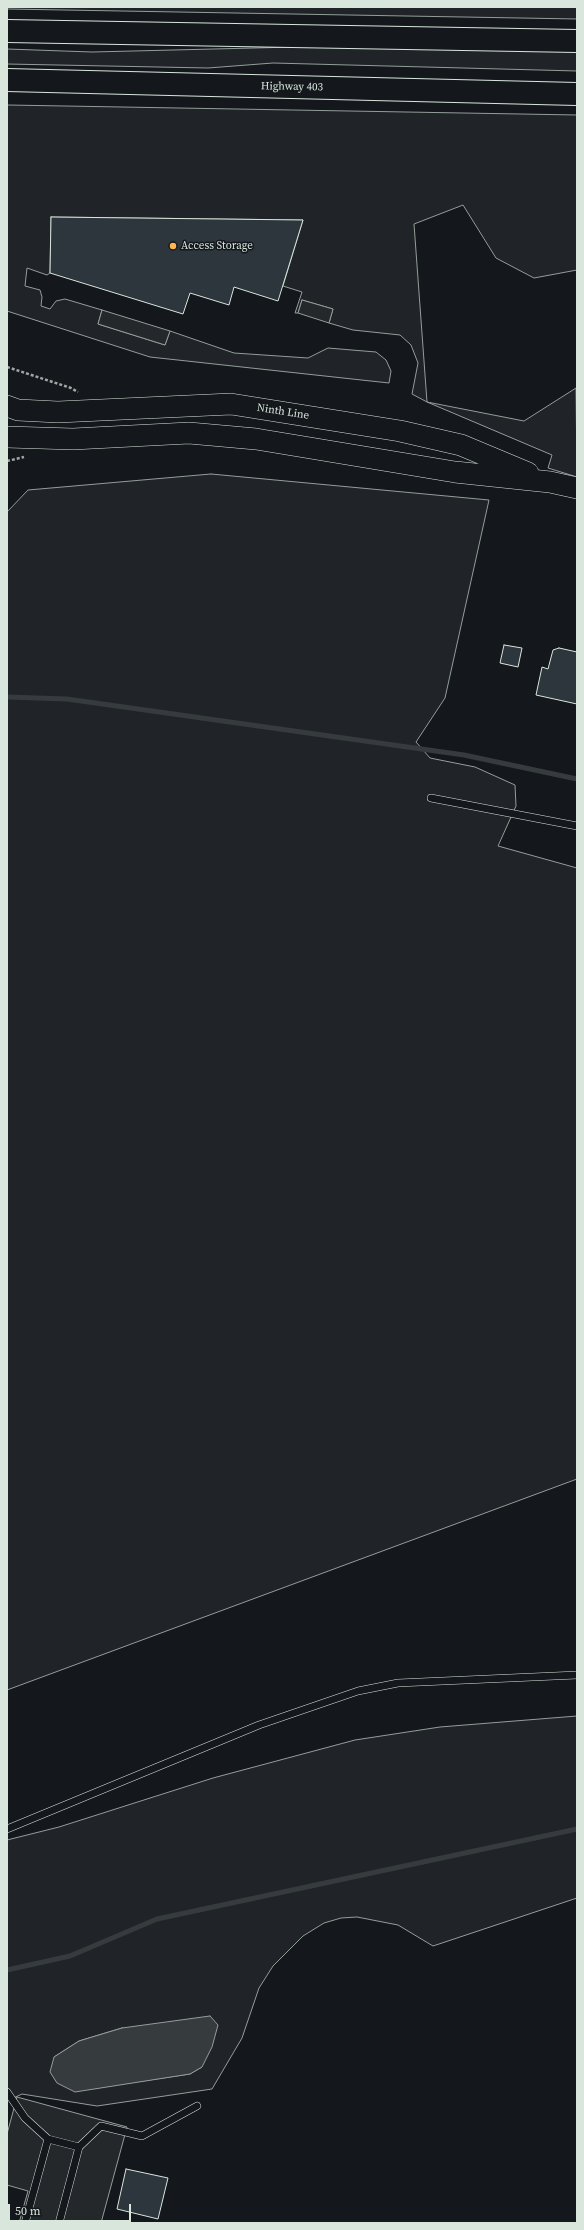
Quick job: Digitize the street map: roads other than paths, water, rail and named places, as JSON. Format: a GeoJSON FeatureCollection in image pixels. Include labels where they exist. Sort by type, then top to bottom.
{"type":"FeatureCollection","features":[{"type":"Feature","properties":{"kind":"highway"},"geometry":{"type":"LineString","coordinates":[[7,31],[577,41]]}},
{"type":"Feature","properties":{"kind":"highway","name":"Highway 403"},"geometry":{"type":"LineString","coordinates":[[7,80],[577,94]]}},
{"type":"Feature","properties":{"kind":"main road","name":"Ninth Line"},"geometry":{"type":"LineString","coordinates":[[7,406],[18,410],[58,412],[231,404],[378,427],[461,446],[550,482]]}},
{"type":"Feature","properties":{"kind":"main road","name":"Ninth Line"},"geometry":{"type":"LineString","coordinates":[[7,437],[73,439],[189,433],[256,439],[455,472],[550,482],[577,488]]}},
{"type":"Feature","properties":{"kind":"lane"},"geometry":{"type":"LineString","coordinates":[[431,798],[577,826]]}},
{"type":"Feature","properties":{"kind":"lane"},"geometry":{"type":"LineString","coordinates":[[7,1828],[259,1725],[358,1691],[398,1683],[577,1675]]}},
{"type":"Feature","properties":{"kind":"lane"},"geometry":{"type":"LineString","coordinates":[[7,2092],[25,2118],[48,2139],[79,2147]]}},
{"type":"Feature","properties":{"kind":"lane"},"geometry":{"type":"LineString","coordinates":[[59,2223],[79,2147],[101,2126],[142,2136],[197,2106]]}},
{"type":"Feature","properties":{"kind":"lane"},"geometry":{"type":"LineString","coordinates":[[25,2223],[48,2139]]}},
{"type":"Feature","properties":{"kind":"waterway"},"geometry":{"type":"LineString","coordinates":[[7,697],[67,699],[464,755],[577,779]]}},
{"type":"Feature","properties":{"kind":"waterway"},"geometry":{"type":"LineString","coordinates":[[7,1970],[70,1956],[157,1919],[577,1829]]}},
{"type":"Feature","properties":{"kind":"place","name":"Access Storage"},"geometry":{"type":"Point","coordinates":[173,246]}}]}
